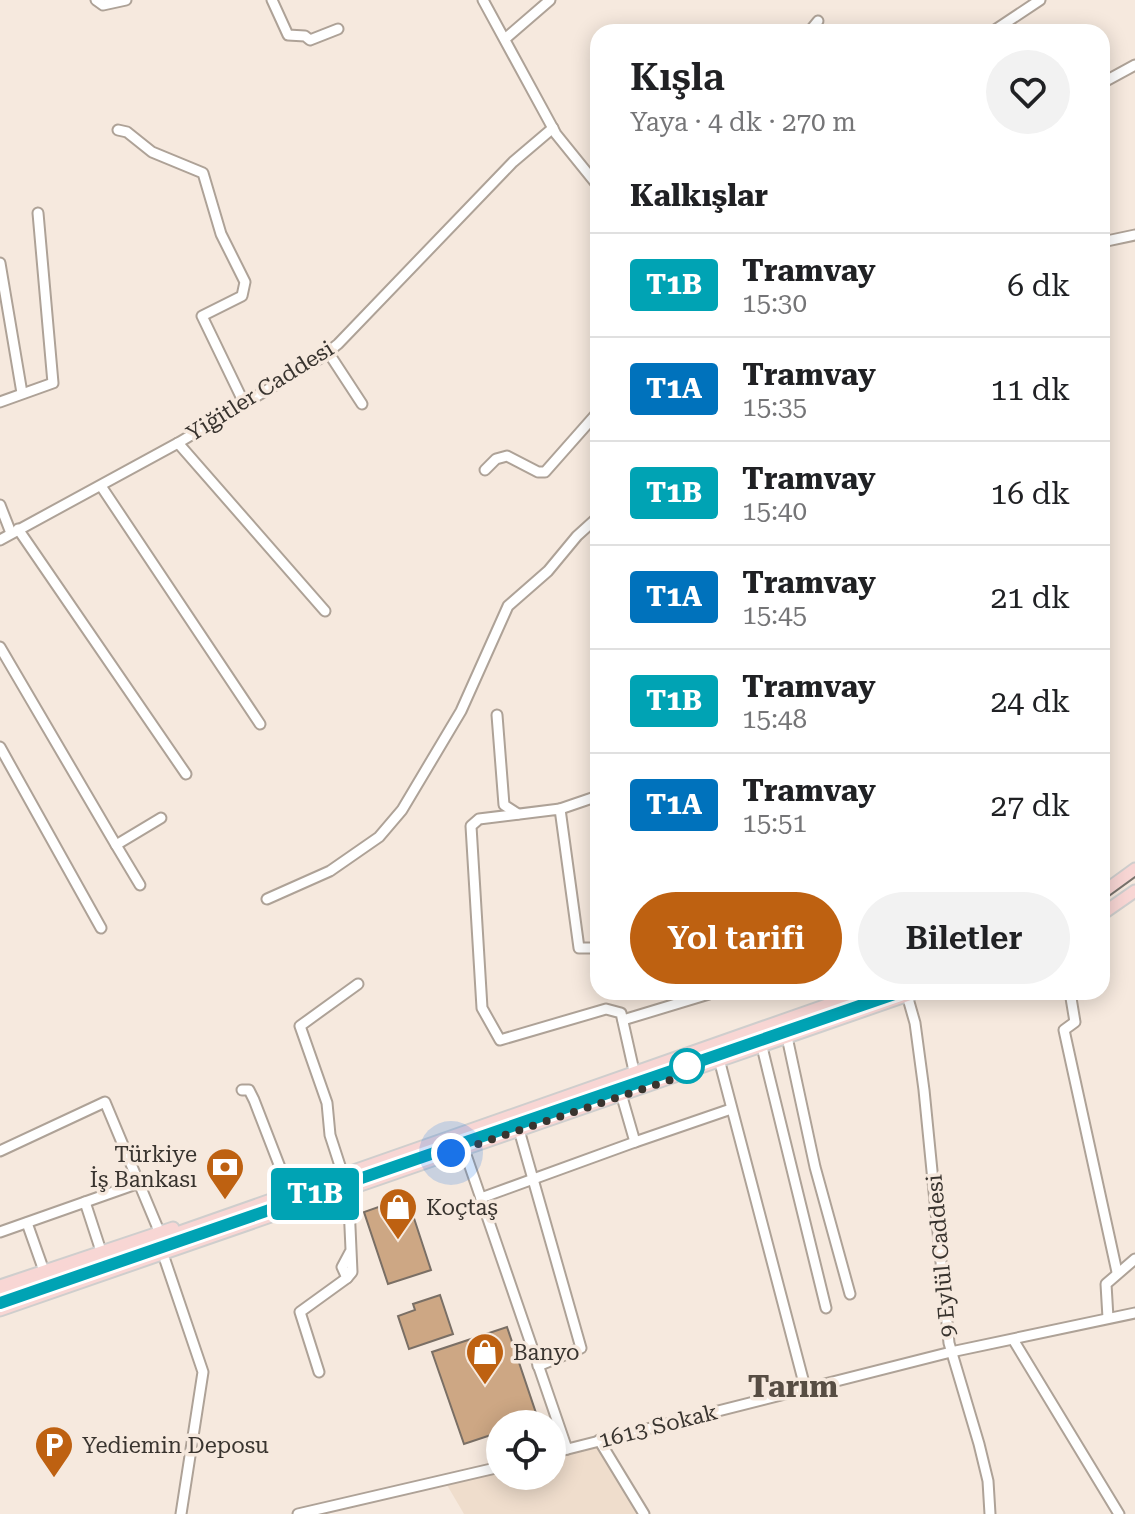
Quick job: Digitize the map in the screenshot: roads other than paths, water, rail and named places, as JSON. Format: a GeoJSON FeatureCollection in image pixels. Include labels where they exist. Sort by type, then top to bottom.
{"type":"FeatureCollection","features":[{"type":"Feature","properties":{"kind":"main road"},"geometry":{"type":"LineString","coordinates":[[1110,887],[1135,869]]}},
{"type":"Feature","properties":{"kind":"main road"},"geometry":{"type":"LineString","coordinates":[[1110,908],[1135,891]]}},
{"type":"Feature","properties":{"kind":"main road"},"geometry":{"type":"LineString","coordinates":[[0,1295],[841,1000]]}},
{"type":"Feature","properties":{"kind":"main road"},"geometry":{"type":"LineString","coordinates":[[0,1310],[622,1097],[895,1000]]}},
{"type":"Feature","properties":{"kind":"main road"},"geometry":{"type":"LineString","coordinates":[[0,1286],[159,1231],[209,1222]]}},
{"type":"Feature","properties":{"kind":"main road"},"geometry":{"type":"LineString","coordinates":[[0,1317],[165,1260],[216,1236]]}},
{"type":"Feature","properties":{"kind":"street"},"geometry":{"type":"LineString","coordinates":[[96,0],[103,5],[126,0]]}},
{"type":"Feature","properties":{"kind":"street"},"geometry":{"type":"LineString","coordinates":[[272,0],[288,35],[305,36],[310,40],[338,29]]}},
{"type":"Feature","properties":{"kind":"street"},"geometry":{"type":"LineString","coordinates":[[483,0],[553,128],[590,176]]}},
{"type":"Feature","properties":{"kind":"street"},"geometry":{"type":"LineString","coordinates":[[506,38],[550,0]]}},
{"type":"Feature","properties":{"kind":"street"},"geometry":{"type":"LineString","coordinates":[[1004,24],[1040,0]]}},
{"type":"Feature","properties":{"kind":"street"},"geometry":{"type":"LineString","coordinates":[[1110,79],[1135,65]]}},
{"type":"Feature","properties":{"kind":"street","name":"Yiğitler Caddesi"},"geometry":{"type":"LineString","coordinates":[[0,540],[178,443],[328,352],[513,162],[553,128]]}},
{"type":"Feature","properties":{"kind":"street"},"geometry":{"type":"LineString","coordinates":[[118,130],[127,132],[152,152],[203,173],[221,234],[245,282],[242,296],[202,316],[244,403]]}},
{"type":"Feature","properties":{"kind":"street"},"geometry":{"type":"LineString","coordinates":[[0,402],[53,383],[38,213]]}},
{"type":"Feature","properties":{"kind":"street"},"geometry":{"type":"LineString","coordinates":[[1110,240],[1135,235]]}},
{"type":"Feature","properties":{"kind":"street"},"geometry":{"type":"LineString","coordinates":[[0,263],[22,393]]}},
{"type":"Feature","properties":{"kind":"street"},"geometry":{"type":"LineString","coordinates":[[328,352],[362,404]]}},
{"type":"Feature","properties":{"kind":"street"},"geometry":{"type":"LineString","coordinates":[[485,470],[496,459],[507,456],[538,472],[545,472],[590,421]]}},
{"type":"Feature","properties":{"kind":"street"},"geometry":{"type":"LineString","coordinates":[[178,443],[325,611]]}},
{"type":"Feature","properties":{"kind":"street"},"geometry":{"type":"LineString","coordinates":[[101,486],[260,724]]}},
{"type":"Feature","properties":{"kind":"street"},"geometry":{"type":"LineString","coordinates":[[0,505],[15,531],[186,774]]}},
{"type":"Feature","properties":{"kind":"street"},"geometry":{"type":"LineString","coordinates":[[267,899],[330,871],[379,837],[402,810],[456,719],[508,606],[548,571],[590,525]]}},
{"type":"Feature","properties":{"kind":"street"},"geometry":{"type":"LineString","coordinates":[[0,647],[140,885]]}},
{"type":"Feature","properties":{"kind":"street"},"geometry":{"type":"LineString","coordinates":[[497,715],[504,805],[518,814]]}},
{"type":"Feature","properties":{"kind":"street"},"geometry":{"type":"LineString","coordinates":[[0,747],[101,928]]}},
{"type":"Feature","properties":{"kind":"street"},"geometry":{"type":"LineString","coordinates":[[590,799],[560,809],[479,819],[471,826],[482,1008],[500,1040],[606,1009],[621,1013],[634,1071]]}},
{"type":"Feature","properties":{"kind":"street"},"geometry":{"type":"LineString","coordinates":[[560,809],[579,948],[581,951],[590,949]]}},
{"type":"Feature","properties":{"kind":"street"},"geometry":{"type":"LineString","coordinates":[[116,845],[161,818]]}},
{"type":"Feature","properties":{"kind":"street"},"geometry":{"type":"LineString","coordinates":[[343,1175],[330,1135],[327,1103],[300,1026],[358,984]]}},
{"type":"Feature","properties":{"kind":"street"},"geometry":{"type":"LineString","coordinates":[[623,1020],[689,1000]]}},
{"type":"Feature","properties":{"kind":"street","name":"9 Eylül Caddesi"},"geometry":{"type":"LineString","coordinates":[[913,1000],[951,1352],[988,1481],[990,1514]]}},
{"type":"Feature","properties":{"kind":"street"},"geometry":{"type":"LineString","coordinates":[[1071,1000],[1075,1022],[1064,1030],[1117,1272]]}},
{"type":"Feature","properties":{"kind":"street"},"geometry":{"type":"LineString","coordinates":[[787,1037],[815,1167],[850,1294]]}},
{"type":"Feature","properties":{"kind":"street"},"geometry":{"type":"LineString","coordinates":[[762,1047],[826,1308]]}},
{"type":"Feature","properties":{"kind":"street"},"geometry":{"type":"LineString","coordinates":[[720,1063],[805,1387]]}},
{"type":"Feature","properties":{"kind":"street"},"geometry":{"type":"LineString","coordinates":[[242,1090],[249,1090],[254,1100],[290,1193]]}},
{"type":"Feature","properties":{"kind":"street"},"geometry":{"type":"LineString","coordinates":[[622,1097],[635,1142]]}},
{"type":"Feature","properties":{"kind":"street"},"geometry":{"type":"LineString","coordinates":[[0,1151],[105,1102],[159,1231]]}},
{"type":"Feature","properties":{"kind":"street"},"geometry":{"type":"LineString","coordinates":[[481,1198],[731,1109]]}},
{"type":"Feature","properties":{"kind":"street"},"geometry":{"type":"LineString","coordinates":[[519,1130],[581,1348],[538,1366]]}},
{"type":"Feature","properties":{"kind":"street"},"geometry":{"type":"LineString","coordinates":[[464,1149],[567,1449]]}},
{"type":"Feature","properties":{"kind":"street"},"geometry":{"type":"LineString","coordinates":[[0,1232],[139,1183]]}},
{"type":"Feature","properties":{"kind":"street"},"geometry":{"type":"LineString","coordinates":[[319,1372],[300,1312],[347,1278],[342,1267],[350,1252],[349,1205],[344,1191]]}},
{"type":"Feature","properties":{"kind":"street"},"geometry":{"type":"LineString","coordinates":[[85,1202],[101,1251]]}},
{"type":"Feature","properties":{"kind":"street"},"geometry":{"type":"LineString","coordinates":[[27,1223],[44,1271]]}},
{"type":"Feature","properties":{"kind":"street"},"geometry":{"type":"LineString","coordinates":[[1108,1318],[1106,1284],[1135,1259]]}},
{"type":"Feature","properties":{"kind":"street"},"geometry":{"type":"LineString","coordinates":[[165,1260],[203,1372],[181,1514]]}},
{"type":"Feature","properties":{"kind":"street","name":"1613 Sokak"},"geometry":{"type":"LineString","coordinates":[[567,1449],[951,1352],[1135,1313]]}},
{"type":"Feature","properties":{"kind":"street"},"geometry":{"type":"LineString","coordinates":[[1014,1341],[1023,1361],[1119,1514]]}},
{"type":"Feature","properties":{"kind":"street"},"geometry":{"type":"LineString","coordinates":[[599,1440],[644,1514]]}},
{"type":"Feature","properties":{"kind":"street"},"geometry":{"type":"LineString","coordinates":[[298,1514],[486,1470]]}},
{"type":"Feature","properties":{"kind":"tram line"},"geometry":{"type":"LineString","coordinates":[[1110,895],[1135,877]]}},
{"type":"Feature","properties":{"kind":"tram line"},"geometry":{"type":"LineString","coordinates":[[0,1303],[877,1000]]}},
{"type":"Feature","properties":{"kind":"tram line","name":"T1B"},"geometry":{"type":"LineString","coordinates":[[0,1303],[877,1000]]}},
{"type":"Feature","properties":{"kind":"place","name":"Türkiye İş Bankası"},"geometry":{"type":"Point","coordinates":[225,1201]}},
{"type":"Feature","properties":{"kind":"place","name":"Koçtaş"},"geometry":{"type":"Point","coordinates":[398,1241]}},
{"type":"Feature","properties":{"kind":"place","name":"Banyo"},"geometry":{"type":"Point","coordinates":[485,1386]}},
{"type":"Feature","properties":{"kind":"place","name":"Yediemin Deposu"},"geometry":{"type":"Point","coordinates":[54,1479]}},
{"type":"Feature","properties":{"kind":"district","name":"Tarım"},"geometry":{"type":"Point","coordinates":[793,1386]}}]}
